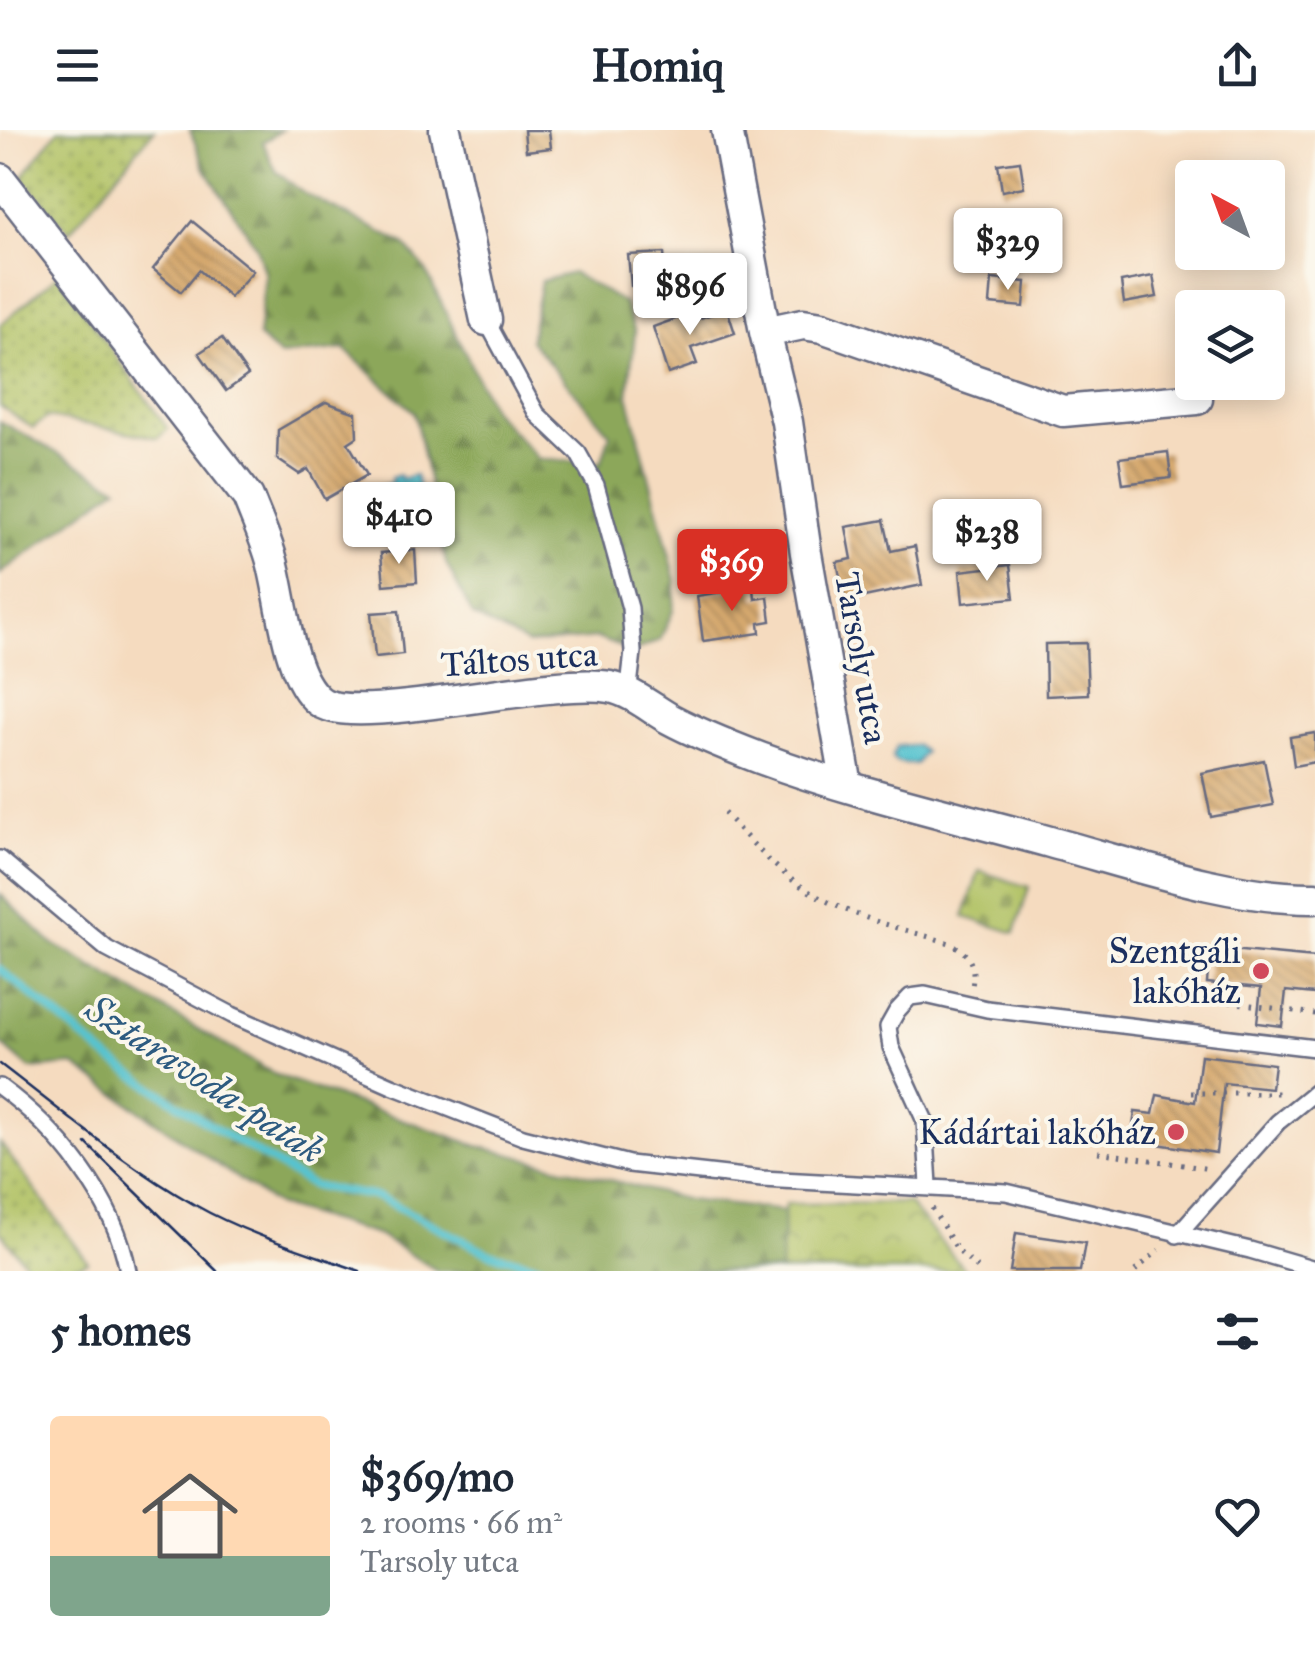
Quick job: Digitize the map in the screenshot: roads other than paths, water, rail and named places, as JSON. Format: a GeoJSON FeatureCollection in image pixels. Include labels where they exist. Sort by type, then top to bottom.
{"type":"FeatureCollection","features":[{"type":"Feature","properties":{"kind":"street"},"geometry":{"type":"LineString","coordinates":[[445,130],[486,320]]}},
{"type":"Feature","properties":{"kind":"street","name":"Tarsoly utca"},"geometry":{"type":"LineString","coordinates":[[727,130],[764,332],[787,422],[847,786]]}},
{"type":"Feature","properties":{"kind":"street","name":"Táltos utca"},"geometry":{"type":"LineString","coordinates":[[0,179],[248,497],[271,557],[300,679],[321,704],[345,710],[400,708],[515,690],[585,685],[614,688],[675,722],[758,757],[847,786],[1160,872],[1284,898],[1315,898]]}},
{"type":"Feature","properties":{"kind":"street"},"geometry":{"type":"LineString","coordinates":[[764,332],[803,324],[822,326],[1063,410],[1197,400]]}},
{"type":"Feature","properties":{"kind":"lane"},"geometry":{"type":"LineString","coordinates":[[486,320],[537,414],[578,453],[596,485],[630,608],[632,652],[628,695]]}},
{"type":"Feature","properties":{"kind":"lane"},"geometry":{"type":"LineString","coordinates":[[0,859],[107,948],[232,1015],[392,1086],[523,1137],[629,1164],[762,1180],[929,1185],[1006,1192],[1315,1269]]}},
{"type":"Feature","properties":{"kind":"lane"},"geometry":{"type":"LineString","coordinates":[[929,1185],[925,1121],[891,1047],[888,1027],[910,997],[924,995],[1061,1019],[1315,1048]]}},
{"type":"Feature","properties":{"kind":"lane"},"geometry":{"type":"LineString","coordinates":[[0,1088],[24,1104],[74,1160],[106,1209],[123,1244],[128,1271]]}},
{"type":"Feature","properties":{"kind":"lane"},"geometry":{"type":"LineString","coordinates":[[1177,1234],[1278,1122],[1314,1092]]}},
{"type":"Feature","properties":{"kind":"water"},"geometry":{"type":"Polygon","coordinates":[[[399,475],[401,479],[415,475],[422,498],[379,511],[372,489],[392,483],[391,478],[399,475]]]}},
{"type":"Feature","properties":{"kind":"water"},"geometry":{"type":"Polygon","coordinates":[[[916,745],[924,752],[916,764],[898,763],[892,758],[897,746],[916,745]]]}},
{"type":"Feature","properties":{"kind":"waterway","name":"Sztaravoda-patak"},"geometry":{"type":"LineString","coordinates":[[0,969],[108,1058],[313,1186],[378,1197],[489,1253],[561,1271]]}},
{"type":"Feature","properties":{"kind":"tram line"},"geometry":{"type":"LineString","coordinates":[[0,1064],[120,1156],[195,1205],[255,1233],[360,1271]]}},
{"type":"Feature","properties":{"kind":"tram line"},"geometry":{"type":"LineString","coordinates":[[86,1143],[217,1271]]}},
{"type":"Feature","properties":{"kind":"place","name":"Szentgáli lakóház"},"geometry":{"type":"Point","coordinates":[1261,971]}},
{"type":"Feature","properties":{"kind":"place","name":"Kádártai lakóház"},"geometry":{"type":"Point","coordinates":[1176,1132]}}]}
